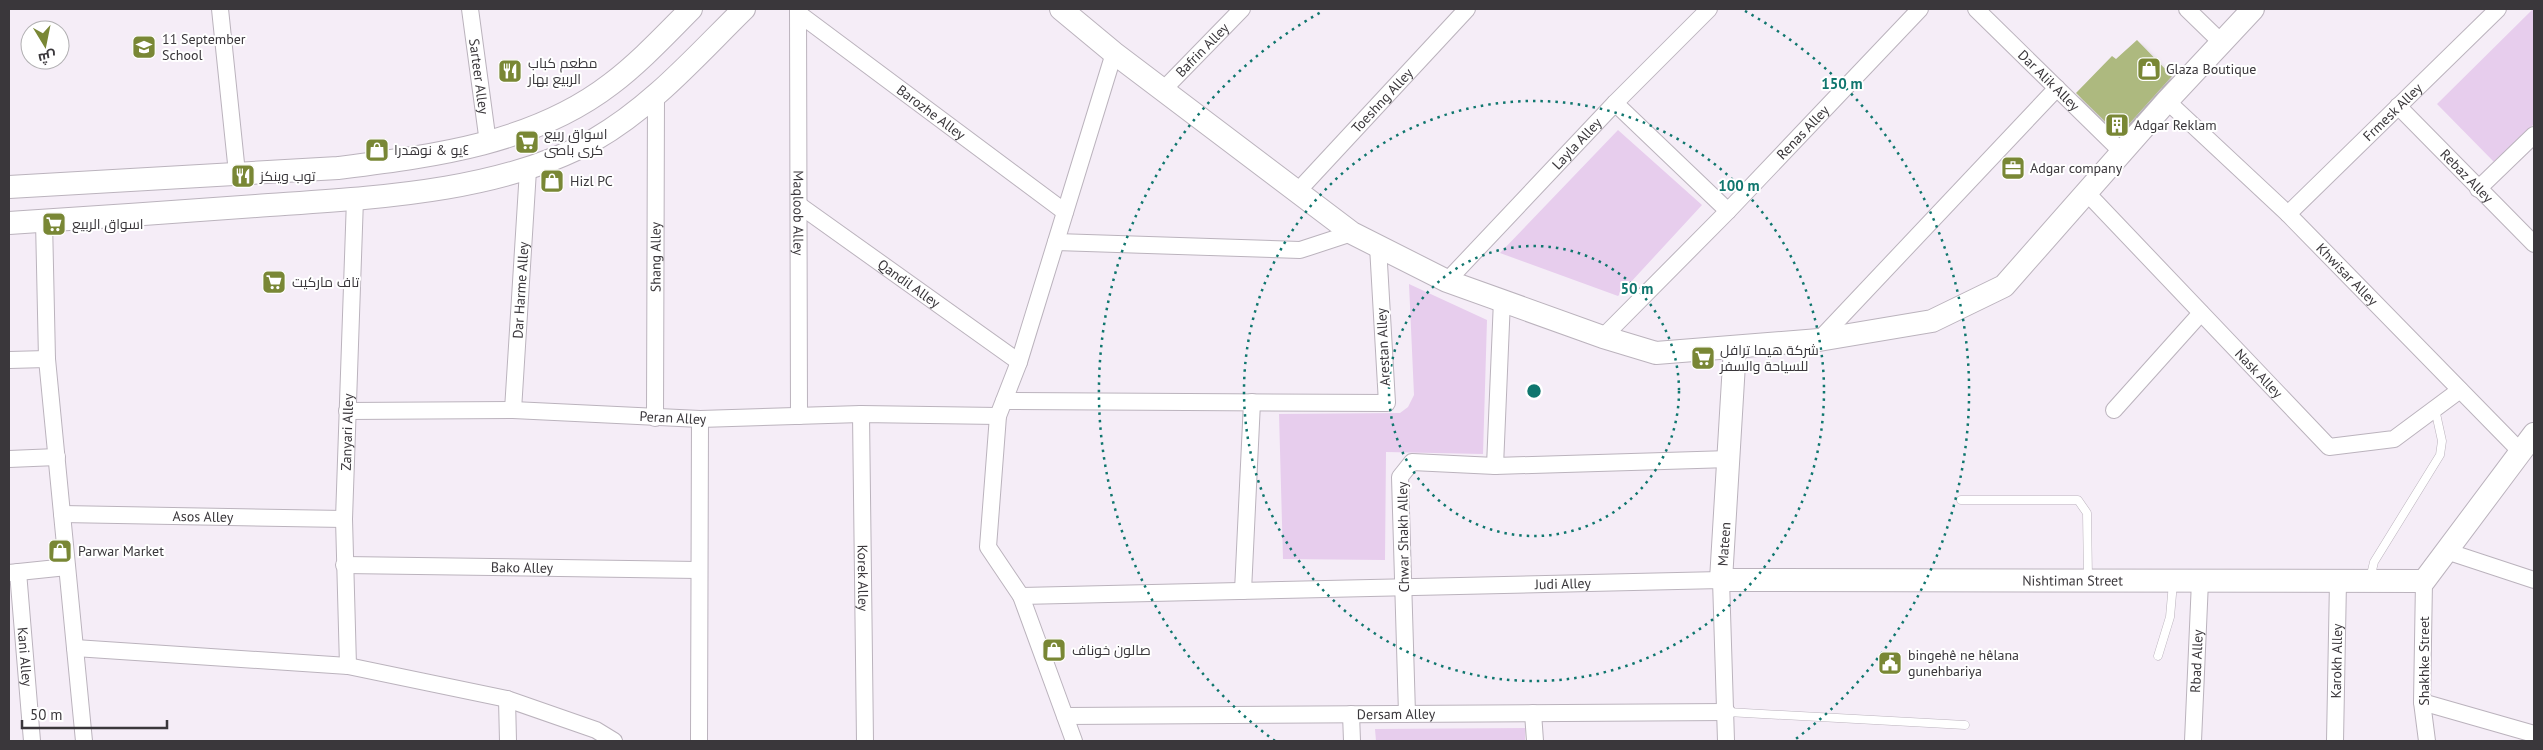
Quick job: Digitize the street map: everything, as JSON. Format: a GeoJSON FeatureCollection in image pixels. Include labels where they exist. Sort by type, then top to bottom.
{"type":"FeatureCollection","features":[{"type":"Feature","properties":{"kind":"street"},"geometry":{"type":"LineString","coordinates":[[220,9],[237,174]]}},
{"type":"Feature","properties":{"kind":"street","name":"Sarteer Alley"},"geometry":{"type":"LineString","coordinates":[[470,9],[488,143]]}},
{"type":"Feature","properties":{"kind":"street"},"geometry":{"type":"LineString","coordinates":[[9,187],[355,166],[488,143],[520,133],[582,104],[636,64],[691,9]]}},
{"type":"Feature","properties":{"kind":"street"},"geometry":{"type":"LineString","coordinates":[[9,223],[355,199],[488,180],[528,170],[596,139],[617,126],[656,95],[744,9]]}},
{"type":"Feature","properties":{"kind":"street"},"geometry":{"type":"LineString","coordinates":[[1061,9],[1114,53],[1352,233],[1447,281],[1603,338],[1656,353],[1819,340],[1932,321],[2004,286],[2167,101],[2253,9]]}},
{"type":"Feature","properties":{"kind":"street","name":"Bafrin Alley"},"geometry":{"type":"LineString","coordinates":[[1163,90],[1242,9]]}},
{"type":"Feature","properties":{"kind":"street","name":"Toeshng Alley"},"geometry":{"type":"LineString","coordinates":[[1297,192],[1468,9]]}},
{"type":"Feature","properties":{"kind":"street","name":"Layla Alley"},"geometry":{"type":"LineString","coordinates":[[1447,281],[1615,102],[1710,9]]}},
{"type":"Feature","properties":{"kind":"street","name":"Renas Alley"},"geometry":{"type":"LineString","coordinates":[[1603,338],[1728,212],[1920,9]]}},
{"type":"Feature","properties":{"kind":"street","name":"Dar Alik Alley"},"geometry":{"type":"LineString","coordinates":[[1976,9],[2122,152]]}},
{"type":"Feature","properties":{"kind":"street"},"geometry":{"type":"LineString","coordinates":[[2188,9],[2221,42]]}},
{"type":"Feature","properties":{"kind":"street","name":"Frmesk Alley"},"geometry":{"type":"LineString","coordinates":[[2288,214],[2498,9]]}},
{"type":"Feature","properties":{"kind":"street","name":"Maqloob Alley"},"geometry":{"type":"LineString","coordinates":[[798,11],[800,416]]}},
{"type":"Feature","properties":{"kind":"street","name":"Barozhe Alley"},"geometry":{"type":"LineString","coordinates":[[798,11],[1065,212]]}},
{"type":"Feature","properties":{"kind":"street"},"geometry":{"type":"LineString","coordinates":[[1074,741],[1021,596],[988,547],[998,416],[1018,362],[1114,53]]}},
{"type":"Feature","properties":{"kind":"street"},"geometry":{"type":"LineString","coordinates":[[1819,340],[2057,88]]}},
{"type":"Feature","properties":{"kind":"street","name":"Shang Alley"},"geometry":{"type":"LineString","coordinates":[[655,418],[656,95]]}},
{"type":"Feature","properties":{"kind":"street","name":"Khwisar Alley"},"geometry":{"type":"LineString","coordinates":[[2167,101],[2288,214],[2460,390],[2528,443]]}},
{"type":"Feature","properties":{"kind":"street"},"geometry":{"type":"LineString","coordinates":[[1615,102],[1728,212]]}},
{"type":"Feature","properties":{"kind":"street","name":"Rebaz Alley"},"geometry":{"type":"LineString","coordinates":[[2398,106],[2534,244]]}},
{"type":"Feature","properties":{"kind":"street"},"geometry":{"type":"LineString","coordinates":[[2478,189],[2534,135]]}},
{"type":"Feature","properties":{"kind":"street","name":"Dar Harme Alley"},"geometry":{"type":"LineString","coordinates":[[513,410],[528,170]]}},
{"type":"Feature","properties":{"kind":"street"},"geometry":{"type":"LineString","coordinates":[[195,210],[191,189],[197,176]]}},
{"type":"Feature","properties":{"kind":"street"},"geometry":{"type":"LineString","coordinates":[[119,216],[125,195],[120,181]]}},
{"type":"Feature","properties":{"kind":"street","name":"Nask Alley"},"geometry":{"type":"LineString","coordinates":[[2087,193],[2329,447],[2394,439],[2460,390]]}},
{"type":"Feature","properties":{"kind":"street","name":"Zanyari Alley"},"geometry":{"type":"LineString","coordinates":[[348,666],[344,519],[355,199]]}},
{"type":"Feature","properties":{"kind":"street","name":"Qandil Alley"},"geometry":{"type":"LineString","coordinates":[[799,205],[1018,362]]}},
{"type":"Feature","properties":{"kind":"street"},"geometry":{"type":"LineString","coordinates":[[44,221],[47,359],[84,741]]}},
{"type":"Feature","properties":{"kind":"street"},"geometry":{"type":"LineString","coordinates":[[1056,242],[1300,250],[1352,233]]}},
{"type":"Feature","properties":{"kind":"street","name":"Arestan Alley"},"geometry":{"type":"LineString","coordinates":[[1004,400],[1387,403],[1378,246]]}},
{"type":"Feature","properties":{"kind":"street"},"geometry":{"type":"LineString","coordinates":[[1502,300],[1495,466],[1730,459]]}},
{"type":"Feature","properties":{"kind":"street"},"geometry":{"type":"LineString","coordinates":[[2114,410],[2201,313]]}},
{"type":"Feature","properties":{"kind":"street","name":"Mateen"},"geometry":{"type":"LineString","coordinates":[[1726,741],[1727,712],[1722,580],[1735,347]]}},
{"type":"Feature","properties":{"kind":"street"},"geometry":{"type":"LineString","coordinates":[[9,360],[47,359]]}},
{"type":"Feature","properties":{"kind":"street"},"geometry":{"type":"LineString","coordinates":[[1243,591],[1252,402]]}},
{"type":"Feature","properties":{"kind":"street","name":"Peran Alley"},"geometry":{"type":"LineString","coordinates":[[347,411],[513,410],[655,418],[861,414],[998,416]]}},
{"type":"Feature","properties":{"kind":"street","name":"Korek Alley"},"geometry":{"type":"LineString","coordinates":[[861,414],[865,741]]}},
{"type":"Feature","properties":{"kind":"street"},"geometry":{"type":"LineString","coordinates":[[699,741],[698,570],[700,418]]}},
{"type":"Feature","properties":{"kind":"street"},"geometry":{"type":"LineString","coordinates":[[2424,581],[2528,443]]}},
{"type":"Feature","properties":{"kind":"street"},"geometry":{"type":"LineString","coordinates":[[9,459],[56,457]]}},
{"type":"Feature","properties":{"kind":"street","name":"Chwar Shakh Alley"},"geometry":{"type":"LineString","coordinates":[[1407,714],[1405,589],[1400,477],[1412,462],[1495,466]]}},
{"type":"Feature","properties":{"kind":"street","name":"Asos Alley"},"geometry":{"type":"LineString","coordinates":[[62,514],[344,519]]}},
{"type":"Feature","properties":{"kind":"street"},"geometry":{"type":"LineString","coordinates":[[2446,551],[2534,580]]}},
{"type":"Feature","properties":{"kind":"street","name":"Bako Alley"},"geometry":{"type":"LineString","coordinates":[[344,565],[698,570]]}},
{"type":"Feature","properties":{"kind":"street"},"geometry":{"type":"LineString","coordinates":[[13,572],[67,567]]}},
{"type":"Feature","properties":{"kind":"street","name":"Kani Alley"},"geometry":{"type":"LineString","coordinates":[[13,572],[32,741]]}},
{"type":"Feature","properties":{"kind":"street","name":"Judi Alley"},"geometry":{"type":"LineString","coordinates":[[1021,596],[1405,589],[1722,580]]}},
{"type":"Feature","properties":{"kind":"street","name":"Nishtiman Street"},"geometry":{"type":"LineString","coordinates":[[1722,580],[2424,581]]}},
{"type":"Feature","properties":{"kind":"street","name":"Rbad Alley"},"geometry":{"type":"LineString","coordinates":[[2193,741],[2200,581]]}},
{"type":"Feature","properties":{"kind":"street","name":"Karokh Alley"},"geometry":{"type":"LineString","coordinates":[[2334,741],[2338,581]]}},
{"type":"Feature","properties":{"kind":"street","name":"Shakhke Street"},"geometry":{"type":"LineString","coordinates":[[2424,581],[2422,702],[2427,741]]}},
{"type":"Feature","properties":{"kind":"street"},"geometry":{"type":"LineString","coordinates":[[75,648],[348,666],[507,698],[596,730],[614,741]]}},
{"type":"Feature","properties":{"kind":"street"},"geometry":{"type":"LineString","coordinates":[[507,698],[508,741]]}},
{"type":"Feature","properties":{"kind":"street"},"geometry":{"type":"LineString","coordinates":[[2422,702],[2534,734]]}},
{"type":"Feature","properties":{"kind":"street"},"geometry":{"type":"LineString","coordinates":[[1533,712],[1535,741]]}},
{"type":"Feature","properties":{"kind":"street","name":"Dersam Alley"},"geometry":{"type":"LineString","coordinates":[[1065,716],[1727,712]]}},
{"type":"Feature","properties":{"kind":"street"},"geometry":{"type":"LineString","coordinates":[[1351,714],[1352,741]]}},
{"type":"Feature","properties":{"kind":"lane"},"geometry":{"type":"LineString","coordinates":[[2370,581],[2374,562],[2440,456],[2442,441],[2435,409]]}},
{"type":"Feature","properties":{"kind":"lane"},"geometry":{"type":"LineString","coordinates":[[1961,500],[2078,500],[2087,513],[2088,581]]}},
{"type":"Feature","properties":{"kind":"lane"},"geometry":{"type":"LineString","coordinates":[[2158,656],[2170,616],[2173,581]]}},
{"type":"Feature","properties":{"kind":"lane"},"geometry":{"type":"LineString","coordinates":[[1727,712],[1965,725]]}},
{"type":"Feature","properties":{"kind":"shaded area"},"geometry":{"type":"Polygon","coordinates":[[[2533,9],[2534,124],[2495,163],[2437,104],[2533,9]]]}},
{"type":"Feature","properties":{"kind":"shaded area"},"geometry":{"type":"Polygon","coordinates":[[[1618,130],[1702,205],[1618,296],[1500,253],[1618,130]]]}},
{"type":"Feature","properties":{"kind":"shaded area"},"geometry":{"type":"Polygon","coordinates":[[[1409,284],[1487,320],[1483,454],[1386,452],[1385,560],[1283,559],[1279,414],[1400,413],[1408,407],[1414,395],[1409,284]]]}},
{"type":"Feature","properties":{"kind":"shaded area"},"geometry":{"type":"Polygon","coordinates":[[[1525,728],[1525,741],[1376,741],[1375,729],[1525,728]]]}},
{"type":"Feature","properties":{"kind":"building","name":"Adgar Reklam"},"geometry":{"type":"Polygon","coordinates":[[[2137,40],[2172,76],[2119,135],[2076,93],[2112,56],[2116,59],[2137,40]]]}},
{"type":"Feature","properties":{"kind":"place","name":"11 September School"},"geometry":{"type":"Point","coordinates":[144,47]}},
{"type":"Feature","properties":{"kind":"place","name":"Glaza Boutique"},"geometry":{"type":"Point","coordinates":[2149,69]}},
{"type":"Feature","properties":{"kind":"place","name":"مطعم كباب الربيع بهار"},"geometry":{"type":"Point","coordinates":[510,71]}},
{"type":"Feature","properties":{"kind":"place","name":"Adgar Reklam"},"geometry":{"type":"Point","coordinates":[2117,125]}},
{"type":"Feature","properties":{"kind":"place","name":"اسواق ربيع كرى باصى"},"geometry":{"type":"Point","coordinates":[527,142]}},
{"type":"Feature","properties":{"kind":"place","name":"٤يو & نوهدرا"},"geometry":{"type":"Point","coordinates":[377,150]}},
{"type":"Feature","properties":{"kind":"place","name":"Adgar company"},"geometry":{"type":"Point","coordinates":[2013,168]}},
{"type":"Feature","properties":{"kind":"place","name":"توب وينكز"},"geometry":{"type":"Point","coordinates":[243,176]}},
{"type":"Feature","properties":{"kind":"place","name":"Hizl PC"},"geometry":{"type":"Point","coordinates":[552,181]}},
{"type":"Feature","properties":{"kind":"place","name":"اسواق الربيع"},"geometry":{"type":"Point","coordinates":[54,224]}},
{"type":"Feature","properties":{"kind":"place","name":"تاف ماركيت"},"geometry":{"type":"Point","coordinates":[274,282]}},
{"type":"Feature","properties":{"kind":"place","name":"شركة هيما ترافل للسياحة والسفر"},"geometry":{"type":"Point","coordinates":[1703,358]}},
{"type":"Feature","properties":{"kind":"place","name":"Parwar Market"},"geometry":{"type":"Point","coordinates":[60,551]}},
{"type":"Feature","properties":{"kind":"place","name":"صالون خوناف"},"geometry":{"type":"Point","coordinates":[1054,650]}},
{"type":"Feature","properties":{"kind":"place","name":"bingehê ne hêlana gunehbariya"},"geometry":{"type":"Point","coordinates":[1890,663]}}]}
